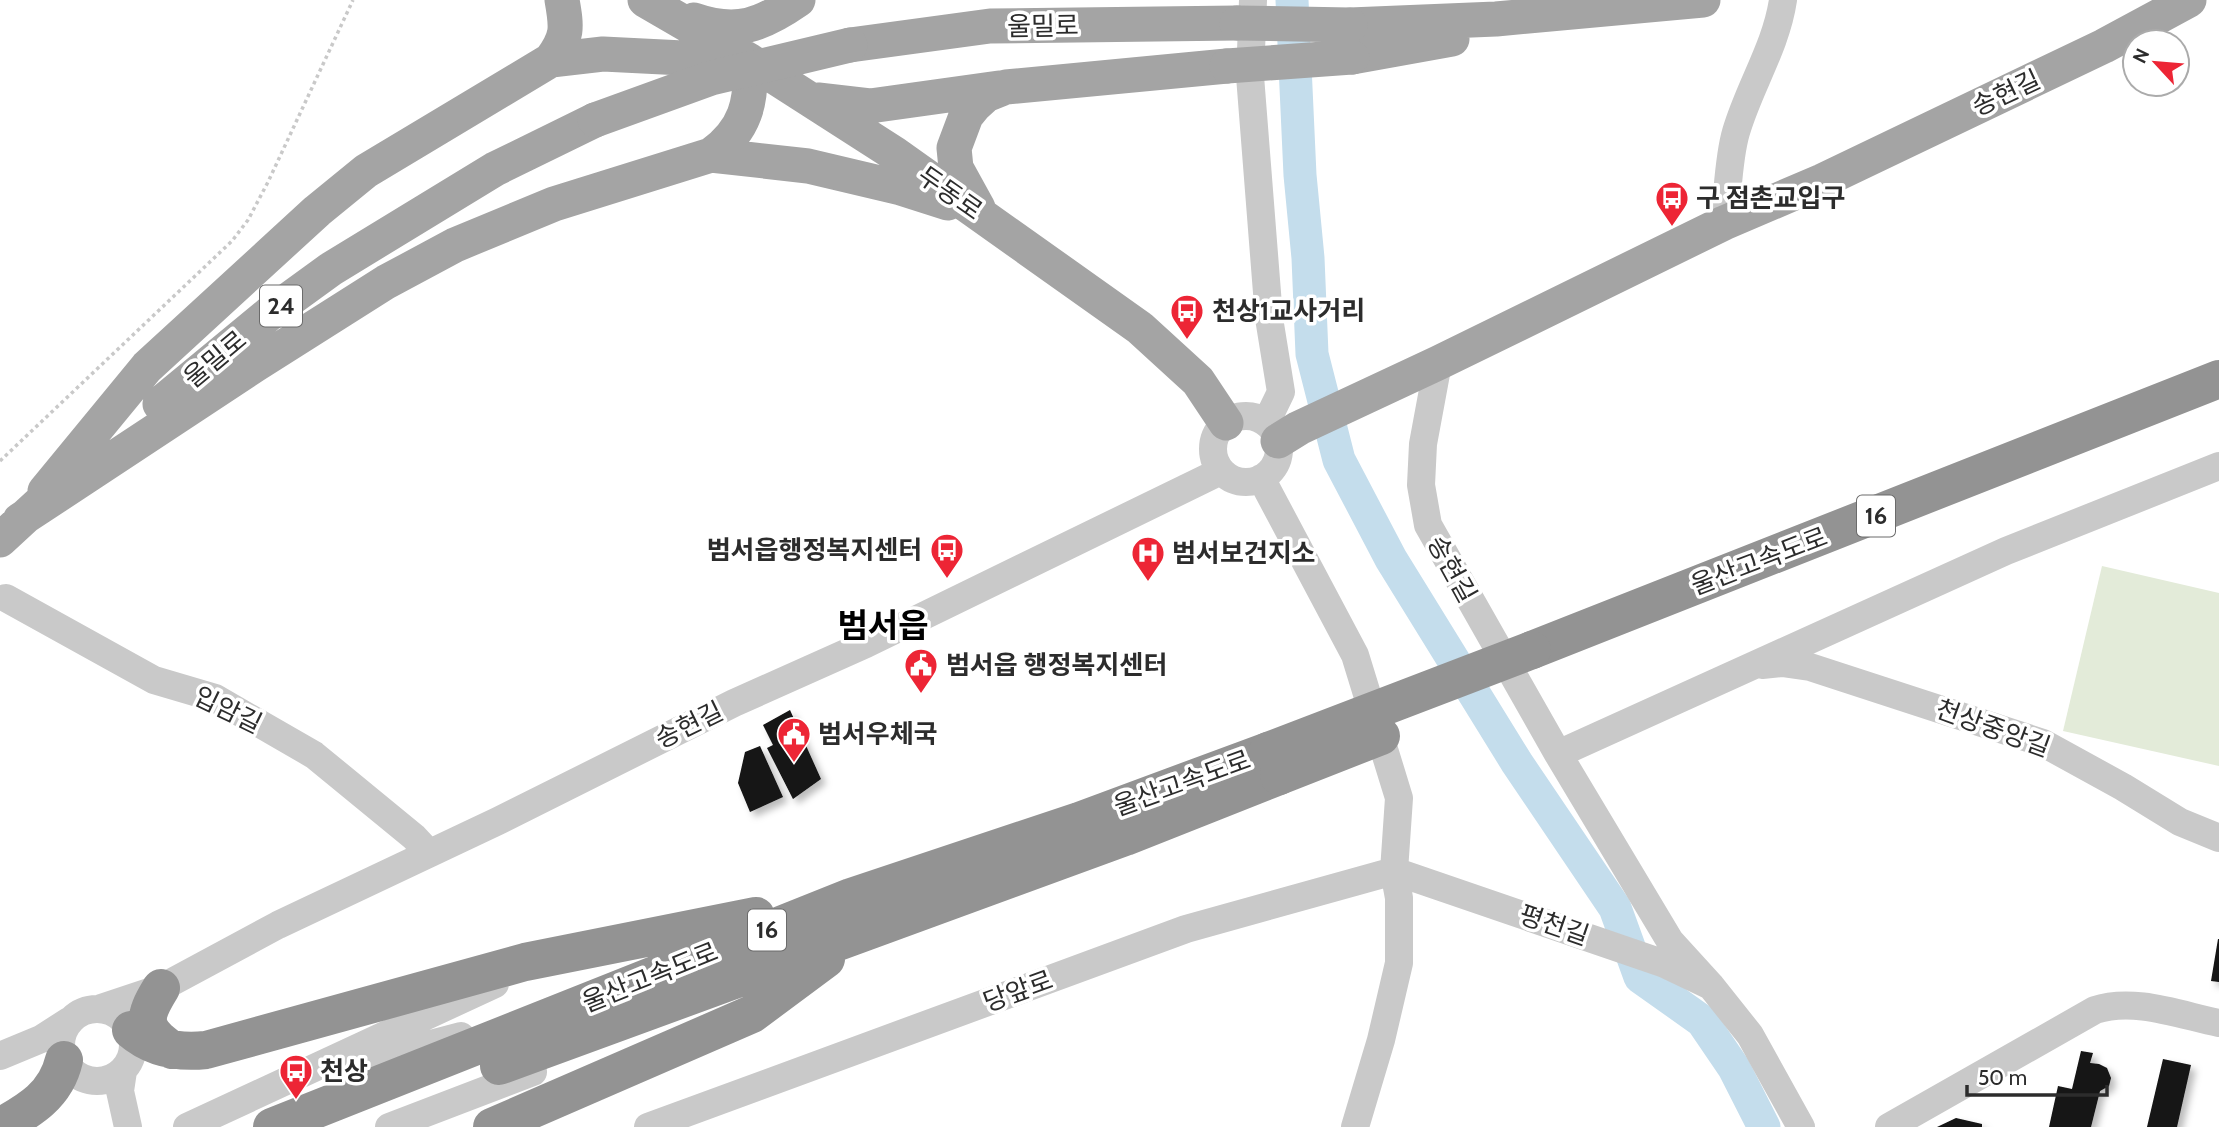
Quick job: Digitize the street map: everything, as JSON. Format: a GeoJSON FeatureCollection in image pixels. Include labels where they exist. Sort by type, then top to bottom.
{"type":"FeatureCollection","features":[{"type":"Feature","properties":{"kind":"highway","name":"울산고속도로"},"geometry":{"type":"LineString","coordinates":[[1537,662],[2219,379]]}},
{"type":"Feature","properties":{"kind":"highway","name":"울산고속도로"},"geometry":{"type":"LineString","coordinates":[[336,1127],[1079,821],[1274,764],[1537,662],[2219,407]]}},
{"type":"Feature","properties":{"kind":"highway","name":"울산고속도로"},"geometry":{"type":"LineString","coordinates":[[272,1127],[575,1007],[856,915]]}},
{"type":"Feature","properties":{"kind":"highway"},"geometry":{"type":"LineString","coordinates":[[131,1030],[156,1045],[172,1049],[206,1049],[525,962],[856,915]]}},
{"type":"Feature","properties":{"kind":"highway"},"geometry":{"type":"LineString","coordinates":[[492,1127],[752,1014],[856,915]]}},
{"type":"Feature","properties":{"kind":"highway"},"geometry":{"type":"LineString","coordinates":[[161,988],[150,1009],[148,1024],[156,1038],[172,1049]]}},
{"type":"Feature","properties":{"kind":"highway"},"geometry":{"type":"LineString","coordinates":[[0,1127],[39,1103],[74,1066]]}},
{"type":"Feature","properties":{"kind":"main road"},"geometry":{"type":"LineString","coordinates":[[10,530],[147,367],[317,211],[366,171],[551,60],[562,45],[566,33],[562,0]]}},
{"type":"Feature","properties":{"kind":"main road"},"geometry":{"type":"LineString","coordinates":[[10,530],[255,365],[375,288],[455,245],[554,204],[711,155],[725,146],[738,128],[751,94],[757,66],[753,54],[757,42],[799,0]]}},
{"type":"Feature","properties":{"kind":"main road"},"geometry":{"type":"LineString","coordinates":[[654,5],[711,25],[741,28],[757,23],[799,0]]}},
{"type":"Feature","properties":{"kind":"main road"},"geometry":{"type":"LineString","coordinates":[[1537,0],[1625,8]]}},
{"type":"Feature","properties":{"kind":"main road","name":"24"},"geometry":{"type":"LineString","coordinates":[[1245,12],[1351,41],[1496,19],[1703,0]]}},
{"type":"Feature","properties":{"kind":"main road","name":"송현길"},"geometry":{"type":"LineString","coordinates":[[1724,223],[1822,181],[2104,46],[2189,0]]}},
{"type":"Feature","properties":{"kind":"main road","name":"두동로"},"geometry":{"type":"LineString","coordinates":[[654,5],[757,66],[982,214],[1140,328],[1198,381],[1226,423]]}},
{"type":"Feature","properties":{"kind":"main road","name":"울밀로"},"geometry":{"type":"LineString","coordinates":[[10,530],[269,314],[331,269],[495,169],[595,120],[711,78],[850,45],[990,26],[1245,12]]}},
{"type":"Feature","properties":{"kind":"main road"},"geometry":{"type":"LineString","coordinates":[[808,99],[848,105],[897,104],[1006,87],[1227,66],[1351,41]]}},
{"type":"Feature","properties":{"kind":"main road"},"geometry":{"type":"LineString","coordinates":[[551,60],[603,54],[757,66]]}},
{"type":"Feature","properties":{"kind":"main road"},"geometry":{"type":"LineString","coordinates":[[982,214],[956,168],[954,148],[966,116],[975,105],[986,95],[1006,87]]}},
{"type":"Feature","properties":{"kind":"main road"},"geometry":{"type":"LineString","coordinates":[[711,155],[808,166],[901,188],[982,214]]}},
{"type":"Feature","properties":{"kind":"main road"},"geometry":{"type":"LineString","coordinates":[[1281,430],[1354,402],[1438,363],[1724,223]]}},
{"type":"Feature","properties":{"kind":"street"},"geometry":{"type":"LineString","coordinates":[[1724,223],[1736,133],[1767,56],[1780,19],[1783,0]]}},
{"type":"Feature","properties":{"kind":"street"},"geometry":{"type":"LineString","coordinates":[[1245,12],[1269,318],[1281,392],[1281,430],[1276,462],[1261,478],[1240,481],[1230,478],[1222,471],[1213,451],[1214,440],[1226,423],[1235,417],[1246,416],[1281,430]]}},
{"type":"Feature","properties":{"kind":"street","name":"송현길"},"geometry":{"type":"LineString","coordinates":[[1438,363],[1423,444],[1421,485],[1428,525],[1558,754]]}},
{"type":"Feature","properties":{"kind":"street"},"geometry":{"type":"LineString","coordinates":[[1558,754],[2006,551],[2219,466]]}},
{"type":"Feature","properties":{"kind":"street","name":"송현길"},"geometry":{"type":"LineString","coordinates":[[101,1008],[161,988],[278,925],[734,703],[866,643],[1222,471]]}},
{"type":"Feature","properties":{"kind":"street"},"geometry":{"type":"LineString","coordinates":[[1261,478],[1355,655],[1399,798],[1394,871],[1399,898],[1399,963],[1381,1040],[1354,1127]]}},
{"type":"Feature","properties":{"kind":"street","name":"입암길"},"geometry":{"type":"LineString","coordinates":[[6,598],[154,680],[215,698],[314,755],[414,837],[429,853]]}},
{"type":"Feature","properties":{"kind":"street","name":"천상중앙길"},"geometry":{"type":"LineString","coordinates":[[1751,666],[1782,663],[1810,667],[2043,743],[2180,822],[2219,838]]}},
{"type":"Feature","properties":{"kind":"street","name":"평천길"},"geometry":{"type":"LineString","coordinates":[[1558,754],[1670,941],[1711,985],[1750,1035],[1801,1127]]}},
{"type":"Feature","properties":{"kind":"street","name":"평천길"},"geometry":{"type":"LineString","coordinates":[[1394,871],[1665,964],[1711,985]]}},
{"type":"Feature","properties":{"kind":"street","name":"당앞로"},"geometry":{"type":"LineString","coordinates":[[648,1127],[1186,929],[1394,871]]}},
{"type":"Feature","properties":{"kind":"street"},"geometry":{"type":"LineString","coordinates":[[389,1127],[544,1068],[856,915]]}},
{"type":"Feature","properties":{"kind":"street"},"geometry":{"type":"LineString","coordinates":[[187,1127],[555,956]]}},
{"type":"Feature","properties":{"kind":"street","name":"송현길"},"geometry":{"type":"LineString","coordinates":[[131,1030],[141,1009],[161,988]]}},
{"type":"Feature","properties":{"kind":"street"},"geometry":{"type":"LineString","coordinates":[[1889,1127],[2095,1010],[2112,1004],[2219,1023]]}},
{"type":"Feature","properties":{"kind":"street"},"geometry":{"type":"LineString","coordinates":[[285,1082],[575,1007]]}},
{"type":"Feature","properties":{"kind":"street"},"geometry":{"type":"LineString","coordinates":[[6,1053],[41,1039],[83,1011],[101,1008],[119,1015],[131,1030],[133,1052],[123,1071],[121,1091],[125,1117]]}},
{"type":"Feature","properties":{"kind":"street"},"geometry":{"type":"LineString","coordinates":[[69,1021],[61,1042],[74,1066],[107,1080],[123,1071]]}},
{"type":"Feature","properties":{"kind":"street"},"geometry":{"type":"LineString","coordinates":[[6,1053],[48,1050],[114,1095],[125,1117]]}},
{"type":"Feature","properties":{"kind":"path"},"geometry":{"type":"LineString","coordinates":[[0,461],[232,241],[248,220],[268,182],[353,0]]}},
{"type":"Feature","properties":{"kind":"green space"},"geometry":{"type":"Polygon","coordinates":[[[2102,566],[2219,593],[2219,766],[2063,731],[2102,566]]]}},
{"type":"Feature","properties":{"kind":"building","name":"범서우체국"},"geometry":{"type":"Polygon","coordinates":[[[790,710],[821,779],[793,799],[767,748],[773,745],[763,725],[790,710]]]}},
{"type":"Feature","properties":{"kind":"building"},"geometry":{"type":"Polygon","coordinates":[[[760,746],[783,797],[750,812],[738,783],[745,752],[760,746]]]}},
{"type":"Feature","properties":{"kind":"building"},"geometry":{"type":"Polygon","coordinates":[[[2219,939],[2219,982],[2211,981],[2219,939]]]}},
{"type":"Feature","properties":{"kind":"building"},"geometry":{"type":"Polygon","coordinates":[[[2081,1051],[2093,1053],[2090,1063],[2107,1068],[2111,1078],[2109,1086],[2100,1091],[2091,1127],[2049,1127],[2058,1086],[2072,1089],[2081,1051]]]}},
{"type":"Feature","properties":{"kind":"building"},"geometry":{"type":"Polygon","coordinates":[[[2163,1059],[2191,1065],[2177,1127],[2147,1127],[2163,1059]]]}},
{"type":"Feature","properties":{"kind":"building"},"geometry":{"type":"Polygon","coordinates":[[[1956,1118],[1982,1124],[1982,1127],[1937,1127],[1956,1118]]]}},
{"type":"Feature","properties":{"kind":"waterway"},"geometry":{"type":"LineString","coordinates":[[1292,0],[1312,354],[1339,460],[1391,559],[1517,763],[1615,908],[1640,977],[1702,1021],[1734,1068],[1764,1127]]}},
{"type":"Feature","properties":{"kind":"place","name":"구 점촌교입구"},"geometry":{"type":"Point","coordinates":[1672,228]}},
{"type":"Feature","properties":{"kind":"place","name":"천상1교사거리"},"geometry":{"type":"Point","coordinates":[1187,341]}},
{"type":"Feature","properties":{"kind":"place","name":"범서읍행정복지센터"},"geometry":{"type":"Point","coordinates":[947,580]}},
{"type":"Feature","properties":{"kind":"place","name":"범서보건지소"},"geometry":{"type":"Point","coordinates":[1148,583]}},
{"type":"Feature","properties":{"kind":"place","name":"범서읍 행정복지센터"},"geometry":{"type":"Point","coordinates":[921,695]}},
{"type":"Feature","properties":{"kind":"place","name":"범서우체국"},"geometry":{"type":"Point","coordinates":[794,764]}},
{"type":"Feature","properties":{"kind":"place","name":"천상"},"geometry":{"type":"Point","coordinates":[296,1101]}},
{"type":"Feature","properties":{"kind":"district","name":"범서읍"},"geometry":{"type":"Point","coordinates":[883,625]}}]}
